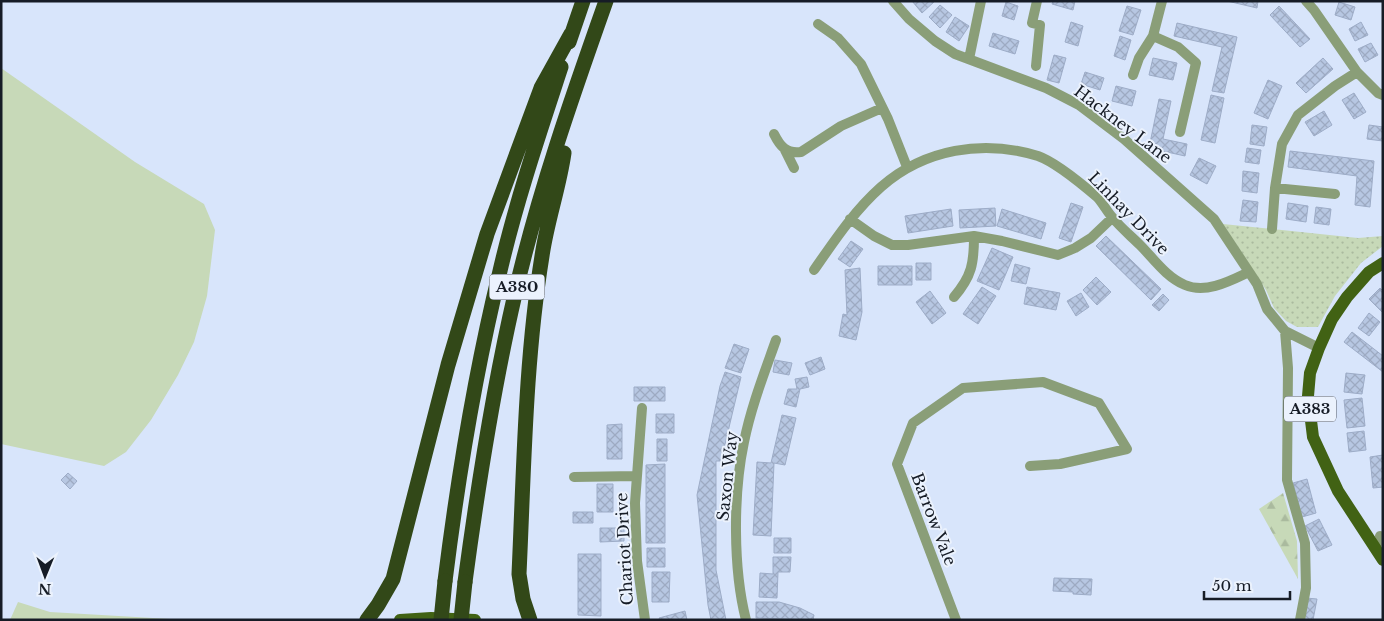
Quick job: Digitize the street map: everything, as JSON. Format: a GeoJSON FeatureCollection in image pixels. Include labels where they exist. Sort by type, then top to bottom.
{"type":"FeatureCollection","features":[{"type":"Feature","properties":{"kind":"highway","name":"A380"},"geometry":{"type":"LineString","coordinates":[[441,620],[458,488],[472,402],[500,268],[527,171],[583,1]]}},
{"type":"Feature","properties":{"kind":"highway","name":"A380"},"geometry":{"type":"LineString","coordinates":[[461,620],[480,475],[500,362],[514,301],[535,218],[574,89],[606,1]]}},
{"type":"Feature","properties":{"kind":"highway","name":"A380"},"geometry":{"type":"LineString","coordinates":[[367,620],[378,606],[393,579],[448,365],[487,234],[541,88],[571,34]]}},
{"type":"Feature","properties":{"kind":"highway","name":"A380"},"geometry":{"type":"LineString","coordinates":[[530,620],[523,599],[519,574],[522,472],[530,355],[542,256],[550,212],[564,156],[574,89]]}},
{"type":"Feature","properties":{"kind":"main road","name":"A383"},"geometry":{"type":"LineString","coordinates":[[1383,263],[1369,272],[1347,297],[1332,319],[1310,373],[1308,396],[1313,437],[1338,491],[1383,560]]}},
{"type":"Feature","properties":{"kind":"main road"},"geometry":{"type":"LineString","coordinates":[[400,620],[412,618],[475,620]]}},
{"type":"Feature","properties":{"kind":"street","name":"Hackney Lane"},"geometry":{"type":"LineString","coordinates":[[893,1],[909,19],[934,41],[955,54],[1046,88],[1079,105],[1124,139],[1214,219],[1257,284],[1267,309],[1285,331],[1319,348]]}},
{"type":"Feature","properties":{"kind":"street"},"geometry":{"type":"LineString","coordinates":[[969,60],[981,1]]}},
{"type":"Feature","properties":{"kind":"street"},"geometry":{"type":"LineString","coordinates":[[1036,66],[1040,25],[1032,23],[1037,1]]}},
{"type":"Feature","properties":{"kind":"street"},"geometry":{"type":"LineString","coordinates":[[1133,75],[1139,58],[1152,36],[1162,1]]}},
{"type":"Feature","properties":{"kind":"street"},"geometry":{"type":"LineString","coordinates":[[1306,1],[1317,6],[1357,72],[1378,93],[1383,94]]}},
{"type":"Feature","properties":{"kind":"street"},"geometry":{"type":"LineString","coordinates":[[818,24],[838,38],[867,73],[907,167]]}},
{"type":"Feature","properties":{"kind":"street"},"geometry":{"type":"LineString","coordinates":[[1152,36],[1178,47],[1196,63],[1180,132]]}},
{"type":"Feature","properties":{"kind":"street"},"geometry":{"type":"LineString","coordinates":[[1272,228],[1275,188],[1282,144],[1298,115],[1335,86],[1357,72]]}},
{"type":"Feature","properties":{"kind":"street"},"geometry":{"type":"LineString","coordinates":[[785,150],[795,153],[800,152],[841,126],[882,108]]}},
{"type":"Feature","properties":{"kind":"street"},"geometry":{"type":"LineString","coordinates":[[774,134],[794,168]]}},
{"type":"Feature","properties":{"kind":"street","name":"Linhay Drive"},"geometry":{"type":"LineString","coordinates":[[814,270],[850,219],[881,187],[907,167],[951,150],[976,148],[1004,149],[1039,157],[1071,176],[1098,198],[1112,218],[1170,277],[1186,286],[1204,289],[1229,282],[1249,272]]}},
{"type":"Feature","properties":{"kind":"street"},"geometry":{"type":"LineString","coordinates":[[1275,188],[1336,194]]}},
{"type":"Feature","properties":{"kind":"street"},"geometry":{"type":"LineString","coordinates":[[850,219],[874,236],[892,244],[908,245],[974,236],[1058,256],[1091,238],[1112,218]]}},
{"type":"Feature","properties":{"kind":"street"},"geometry":{"type":"LineString","coordinates":[[954,297],[970,276],[974,259],[974,236]]}},
{"type":"Feature","properties":{"kind":"street"},"geometry":{"type":"LineString","coordinates":[[1285,331],[1288,368],[1286,480],[1305,543],[1306,588],[1300,620]]}},
{"type":"Feature","properties":{"kind":"street","name":"Saxon Way"},"geometry":{"type":"LineString","coordinates":[[746,620],[736,558],[739,477],[744,443],[756,395],[776,340]]}},
{"type":"Feature","properties":{"kind":"street","name":"Barrow Vale"},"geometry":{"type":"LineString","coordinates":[[956,620],[897,464],[913,423],[963,388],[1043,382],[1099,402],[1127,449],[1060,464],[1030,466]]}},
{"type":"Feature","properties":{"kind":"street","name":"Chariot Drive"},"geometry":{"type":"LineString","coordinates":[[642,408],[636,476],[637,561],[644,620]]}},
{"type":"Feature","properties":{"kind":"street","name":"Chariot Drive"},"geometry":{"type":"LineString","coordinates":[[574,477],[636,476]]}},
{"type":"Feature","properties":{"kind":"green space"},"geometry":{"type":"Polygon","coordinates":[[[1,68],[135,162],[204,204],[215,230],[207,296],[194,342],[178,375],[151,420],[126,452],[104,466],[1,444],[1,68]]]}},
{"type":"Feature","properties":{"kind":"green space"},"geometry":{"type":"Polygon","coordinates":[[[1223,224],[1358,238],[1383,236],[1383,246],[1361,263],[1335,296],[1318,327],[1297,327],[1286,321],[1274,308],[1266,290],[1223,224]]]}},
{"type":"Feature","properties":{"kind":"green space"},"geometry":{"type":"Polygon","coordinates":[[[1283,493],[1297,541],[1298,579],[1259,509],[1283,493]]]}},
{"type":"Feature","properties":{"kind":"green space"},"geometry":{"type":"Polygon","coordinates":[[[18,602],[50,612],[187,620],[10,620],[18,602]]]}},
{"type":"Feature","properties":{"kind":"building"},"geometry":{"type":"Polygon","coordinates":[[[912,1],[935,1],[922,13],[912,1]]]}},
{"type":"Feature","properties":{"kind":"building"},"geometry":{"type":"Polygon","coordinates":[[[1053,1],[1075,1],[1073,10],[1052,4],[1053,1]]]}},
{"type":"Feature","properties":{"kind":"building"},"geometry":{"type":"Polygon","coordinates":[[[1227,1],[1258,1],[1257,8],[1227,1]]]}},
{"type":"Feature","properties":{"kind":"building"},"geometry":{"type":"Polygon","coordinates":[[[1006,2],[1018,6],[1014,20],[1002,16],[1006,2]]]}},
{"type":"Feature","properties":{"kind":"building"},"geometry":{"type":"Polygon","coordinates":[[[1339,2],[1355,7],[1351,20],[1335,15],[1339,2]]]}},
{"type":"Feature","properties":{"kind":"building"},"geometry":{"type":"Polygon","coordinates":[[[940,5],[952,15],[940,28],[929,17],[940,5]]]}},
{"type":"Feature","properties":{"kind":"building"},"geometry":{"type":"Polygon","coordinates":[[[1127,6],[1141,10],[1133,35],[1119,31],[1127,6]]]}},
{"type":"Feature","properties":{"kind":"building"},"geometry":{"type":"Polygon","coordinates":[[[1279,6],[1310,39],[1300,47],[1270,15],[1279,6]]]}},
{"type":"Feature","properties":{"kind":"building"},"geometry":{"type":"Polygon","coordinates":[[[955,17],[969,26],[959,41],[946,32],[955,17]]]}},
{"type":"Feature","properties":{"kind":"building"},"geometry":{"type":"Polygon","coordinates":[[[1071,22],[1083,26],[1078,46],[1065,42],[1071,22]]]}},
{"type":"Feature","properties":{"kind":"building"},"geometry":{"type":"Polygon","coordinates":[[[1361,22],[1368,35],[1355,41],[1349,29],[1361,22]]]}},
{"type":"Feature","properties":{"kind":"building"},"geometry":{"type":"Polygon","coordinates":[[[1177,23],[1237,37],[1224,93],[1212,91],[1222,47],[1174,36],[1177,23]]]}},
{"type":"Feature","properties":{"kind":"building"},"geometry":{"type":"Polygon","coordinates":[[[993,33],[1019,41],[1015,54],[989,46],[993,33]]]}},
{"type":"Feature","properties":{"kind":"building"},"geometry":{"type":"Polygon","coordinates":[[[1120,36],[1131,40],[1125,60],[1114,56],[1120,36]]]}},
{"type":"Feature","properties":{"kind":"building"},"geometry":{"type":"Polygon","coordinates":[[[1371,43],[1378,55],[1365,62],[1358,49],[1371,43]]]}},
{"type":"Feature","properties":{"kind":"building"},"geometry":{"type":"Polygon","coordinates":[[[1054,55],[1066,58],[1059,83],[1047,80],[1054,55]]]}},
{"type":"Feature","properties":{"kind":"building"},"geometry":{"type":"Polygon","coordinates":[[[1153,58],[1177,63],[1173,80],[1149,75],[1153,58]]]}},
{"type":"Feature","properties":{"kind":"building"},"geometry":{"type":"Polygon","coordinates":[[[1323,58],[1333,69],[1306,93],[1296,83],[1323,58]]]}},
{"type":"Feature","properties":{"kind":"building"},"geometry":{"type":"Polygon","coordinates":[[[1085,72],[1104,78],[1100,90],[1081,84],[1085,72]]]}},
{"type":"Feature","properties":{"kind":"building"},"geometry":{"type":"Polygon","coordinates":[[[1268,80],[1282,86],[1268,119],[1254,113],[1268,80]]]}},
{"type":"Feature","properties":{"kind":"building"},"geometry":{"type":"Polygon","coordinates":[[[1116,86],[1136,91],[1132,106],[1112,101],[1116,86]]]}},
{"type":"Feature","properties":{"kind":"building"},"geometry":{"type":"Polygon","coordinates":[[[1354,93],[1366,112],[1354,119],[1342,100],[1354,93]]]}},
{"type":"Feature","properties":{"kind":"building"},"geometry":{"type":"Polygon","coordinates":[[[1211,95],[1224,98],[1215,143],[1201,140],[1211,95]]]}},
{"type":"Feature","properties":{"kind":"building"},"geometry":{"type":"Polygon","coordinates":[[[1159,99],[1171,101],[1163,139],[1187,144],[1185,156],[1149,148],[1159,99]]]}},
{"type":"Feature","properties":{"kind":"building"},"geometry":{"type":"Polygon","coordinates":[[[1324,111],[1332,125],[1314,136],[1305,122],[1324,111]]]}},
{"type":"Feature","properties":{"kind":"building"},"geometry":{"type":"Polygon","coordinates":[[[1252,125],[1267,127],[1264,146],[1250,144],[1252,125]]]}},
{"type":"Feature","properties":{"kind":"building"},"geometry":{"type":"Polygon","coordinates":[[[1369,125],[1383,127],[1383,141],[1367,139],[1369,125]]]}},
{"type":"Feature","properties":{"kind":"building"},"geometry":{"type":"Polygon","coordinates":[[[1247,148],[1261,150],[1259,164],[1245,162],[1247,148]]]}},
{"type":"Feature","properties":{"kind":"building"},"geometry":{"type":"Polygon","coordinates":[[[1290,151],[1374,161],[1370,207],[1355,205],[1357,176],[1288,167],[1290,151]]]}},
{"type":"Feature","properties":{"kind":"building"},"geometry":{"type":"Polygon","coordinates":[[[1199,158],[1216,166],[1207,184],[1190,175],[1199,158]]]}},
{"type":"Feature","properties":{"kind":"building"},"geometry":{"type":"Polygon","coordinates":[[[1243,171],[1259,173],[1257,193],[1242,191],[1243,171]]]}},
{"type":"Feature","properties":{"kind":"building"},"geometry":{"type":"Polygon","coordinates":[[[1243,200],[1258,202],[1256,222],[1240,221],[1243,200]]]}},
{"type":"Feature","properties":{"kind":"building"},"geometry":{"type":"Polygon","coordinates":[[[1071,203],[1083,207],[1071,242],[1059,238],[1071,203]]]}},
{"type":"Feature","properties":{"kind":"building"},"geometry":{"type":"Polygon","coordinates":[[[1288,203],[1308,206],[1306,222],[1286,219],[1288,203]]]}},
{"type":"Feature","properties":{"kind":"building"},"geometry":{"type":"Polygon","coordinates":[[[1316,207],[1331,209],[1329,225],[1314,223],[1316,207]]]}},
{"type":"Feature","properties":{"kind":"building"},"geometry":{"type":"Polygon","coordinates":[[[995,208],[996,226],[960,228],[959,210],[995,208]]]}},
{"type":"Feature","properties":{"kind":"building"},"geometry":{"type":"Polygon","coordinates":[[[951,209],[953,226],[908,233],[905,216],[951,209]]]}},
{"type":"Feature","properties":{"kind":"building"},"geometry":{"type":"Polygon","coordinates":[[[1002,209],[1046,223],[1041,239],[997,226],[1002,209]]]}},
{"type":"Feature","properties":{"kind":"building"},"geometry":{"type":"Polygon","coordinates":[[[1106,236],[1161,289],[1151,300],[1096,246],[1106,236]]]}},
{"type":"Feature","properties":{"kind":"building"},"geometry":{"type":"Polygon","coordinates":[[[851,241],[863,249],[850,267],[838,259],[851,241]]]}},
{"type":"Feature","properties":{"kind":"building"},"geometry":{"type":"Polygon","coordinates":[[[992,248],[1013,257],[999,290],[977,281],[992,248]]]}},
{"type":"Feature","properties":{"kind":"building"},"geometry":{"type":"Polygon","coordinates":[[[916,263],[931,263],[931,280],[916,280],[916,263]]]}},
{"type":"Feature","properties":{"kind":"building"},"geometry":{"type":"Polygon","coordinates":[[[1015,264],[1030,268],[1026,284],[1011,281],[1015,264]]]}},
{"type":"Feature","properties":{"kind":"building"},"geometry":{"type":"Polygon","coordinates":[[[878,266],[912,266],[912,285],[878,285],[878,266]]]}},
{"type":"Feature","properties":{"kind":"building"},"geometry":{"type":"Polygon","coordinates":[[[860,268],[862,312],[856,340],[839,336],[843,314],[847,315],[845,270],[860,268]]]}},
{"type":"Feature","properties":{"kind":"building"},"geometry":{"type":"Polygon","coordinates":[[[1096,277],[1111,292],[1097,305],[1083,290],[1096,277]]]}},
{"type":"Feature","properties":{"kind":"building"},"geometry":{"type":"Polygon","coordinates":[[[982,287],[996,296],[978,324],[963,314],[982,287]]]}},
{"type":"Feature","properties":{"kind":"building"},"geometry":{"type":"Polygon","coordinates":[[[1027,287],[1060,293],[1056,310],[1024,304],[1027,287]]]}},
{"type":"Feature","properties":{"kind":"building"},"geometry":{"type":"Polygon","coordinates":[[[1380,288],[1383,291],[1382,312],[1369,299],[1380,288]]]}},
{"type":"Feature","properties":{"kind":"building"},"geometry":{"type":"Polygon","coordinates":[[[930,291],[946,313],[932,324],[916,302],[930,291]]]}},
{"type":"Feature","properties":{"kind":"building"},"geometry":{"type":"Polygon","coordinates":[[[1081,293],[1089,307],[1076,316],[1067,301],[1081,293]]]}},
{"type":"Feature","properties":{"kind":"building"},"geometry":{"type":"Polygon","coordinates":[[[1163,294],[1169,300],[1159,311],[1152,305],[1163,294]]]}},
{"type":"Feature","properties":{"kind":"building"},"geometry":{"type":"Polygon","coordinates":[[[1369,313],[1380,322],[1369,336],[1358,328],[1369,313]]]}},
{"type":"Feature","properties":{"kind":"building"},"geometry":{"type":"Polygon","coordinates":[[[1352,332],[1383,356],[1383,372],[1344,342],[1352,332]]]}},
{"type":"Feature","properties":{"kind":"building"},"geometry":{"type":"Polygon","coordinates":[[[734,344],[749,349],[741,373],[725,368],[734,344]]]}},
{"type":"Feature","properties":{"kind":"building"},"geometry":{"type":"Polygon","coordinates":[[[821,357],[825,369],[810,375],[805,363],[821,357]]]}},
{"type":"Feature","properties":{"kind":"building"},"geometry":{"type":"Polygon","coordinates":[[[775,360],[792,363],[789,375],[773,372],[775,360]]]}},
{"type":"Feature","properties":{"kind":"building"},"geometry":{"type":"Polygon","coordinates":[[[725,372],[741,377],[721,461],[716,461],[716,570],[726,620],[711,620],[697,495],[720,386],[725,372]]]}},
{"type":"Feature","properties":{"kind":"building"},"geometry":{"type":"Polygon","coordinates":[[[1346,373],[1365,375],[1362,394],[1344,392],[1346,373]]]}},
{"type":"Feature","properties":{"kind":"building"},"geometry":{"type":"Polygon","coordinates":[[[807,377],[809,387],[800,389],[796,407],[784,404],[788,389],[797,389],[795,379],[807,377]]]}},
{"type":"Feature","properties":{"kind":"building"},"geometry":{"type":"Polygon","coordinates":[[[634,387],[665,387],[665,401],[634,401],[634,387]]]}},
{"type":"Feature","properties":{"kind":"building"},"geometry":{"type":"Polygon","coordinates":[[[1362,398],[1365,426],[1347,428],[1344,400],[1362,398]]]}},
{"type":"Feature","properties":{"kind":"building"},"geometry":{"type":"Polygon","coordinates":[[[656,414],[674,414],[674,433],[656,433],[656,414]]]}},
{"type":"Feature","properties":{"kind":"building"},"geometry":{"type":"Polygon","coordinates":[[[782,415],[796,418],[785,465],[774,463],[771,536],[753,535],[757,462],[771,463],[782,415]]]}},
{"type":"Feature","properties":{"kind":"building"},"geometry":{"type":"Polygon","coordinates":[[[622,424],[622,459],[607,459],[607,425],[622,424]]]}},
{"type":"Feature","properties":{"kind":"building"},"geometry":{"type":"Polygon","coordinates":[[[1364,431],[1366,450],[1349,452],[1347,433],[1364,431]]]}},
{"type":"Feature","properties":{"kind":"building"},"geometry":{"type":"Polygon","coordinates":[[[657,439],[667,439],[667,461],[657,461],[657,439]]]}},
{"type":"Feature","properties":{"kind":"building"},"geometry":{"type":"Polygon","coordinates":[[[1383,455],[1383,487],[1373,488],[1370,457],[1383,455]]]}},
{"type":"Feature","properties":{"kind":"building"},"geometry":{"type":"Polygon","coordinates":[[[665,464],[665,543],[646,543],[646,465],[665,464]]]}},
{"type":"Feature","properties":{"kind":"building"},"geometry":{"type":"Polygon","coordinates":[[[68,473],[77,481],[70,489],[61,480],[68,473]]]}},
{"type":"Feature","properties":{"kind":"building"},"geometry":{"type":"Polygon","coordinates":[[[1307,479],[1316,513],[1302,517],[1293,483],[1307,479]]]}},
{"type":"Feature","properties":{"kind":"building"},"geometry":{"type":"Polygon","coordinates":[[[597,484],[613,484],[613,512],[597,512],[597,484]]]}},
{"type":"Feature","properties":{"kind":"building"},"geometry":{"type":"Polygon","coordinates":[[[573,512],[593,512],[593,523],[573,523],[573,512]]]}},
{"type":"Feature","properties":{"kind":"building"},"geometry":{"type":"Polygon","coordinates":[[[1319,519],[1332,545],[1318,551],[1305,526],[1319,519]]]}},
{"type":"Feature","properties":{"kind":"building"},"geometry":{"type":"Polygon","coordinates":[[[600,528],[624,528],[624,541],[600,542],[600,528]]]}},
{"type":"Feature","properties":{"kind":"building"},"geometry":{"type":"Polygon","coordinates":[[[774,538],[791,538],[791,553],[774,553],[774,538]]]}},
{"type":"Feature","properties":{"kind":"building"},"geometry":{"type":"Polygon","coordinates":[[[647,548],[665,548],[665,567],[647,567],[647,548]]]}},
{"type":"Feature","properties":{"kind":"building"},"geometry":{"type":"Polygon","coordinates":[[[578,554],[601,554],[601,616],[578,615],[578,554]]]}},
{"type":"Feature","properties":{"kind":"building"},"geometry":{"type":"Polygon","coordinates":[[[773,557],[791,557],[790,572],[778,572],[777,598],[759,597],[760,573],[773,574],[773,557]]]}},
{"type":"Feature","properties":{"kind":"building"},"geometry":{"type":"Polygon","coordinates":[[[652,572],[670,572],[669,602],[652,602],[652,572]]]}},
{"type":"Feature","properties":{"kind":"building"},"geometry":{"type":"Polygon","coordinates":[[[1054,578],[1092,579],[1091,595],[1053,591],[1054,578]]]}},
{"type":"Feature","properties":{"kind":"building"},"geometry":{"type":"Polygon","coordinates":[[[1306,598],[1317,599],[1313,620],[1302,620],[1306,598]]]}},
{"type":"Feature","properties":{"kind":"building"},"geometry":{"type":"Polygon","coordinates":[[[756,602],[779,602],[800,608],[814,615],[813,620],[756,618],[756,602]]]}},
{"type":"Feature","properties":{"kind":"building"},"geometry":{"type":"Polygon","coordinates":[[[685,611],[687,620],[660,620],[659,618],[685,611]]]}}]}
